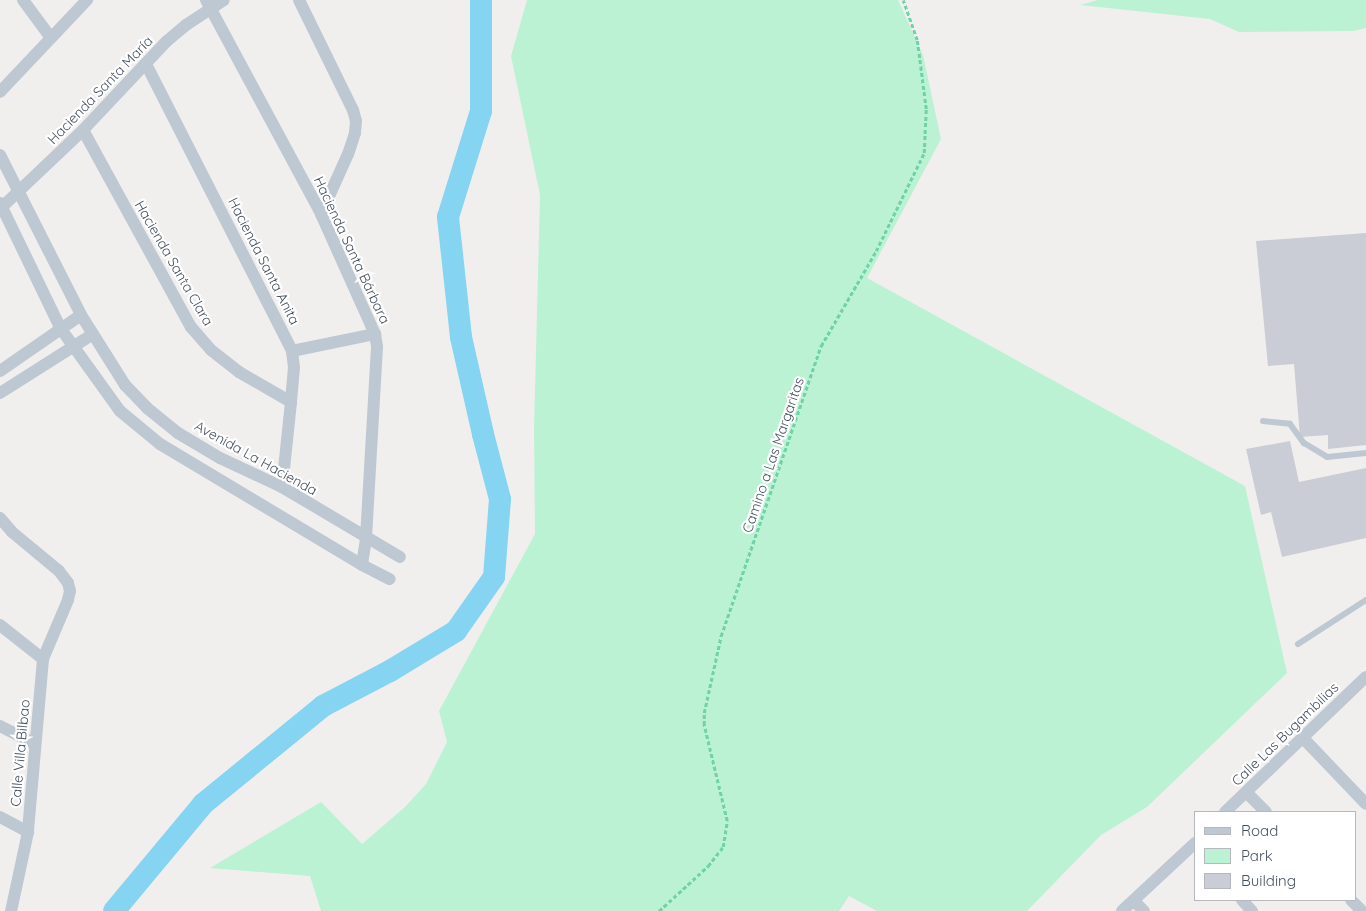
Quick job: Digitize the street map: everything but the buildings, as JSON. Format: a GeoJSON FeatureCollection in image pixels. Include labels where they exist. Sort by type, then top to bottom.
{"type":"FeatureCollection","features":[{"type":"Feature","properties":{"kind":"street"},"geometry":{"type":"LineString","coordinates":[[23,0],[51,38]]}},
{"type":"Feature","properties":{"kind":"street"},"geometry":{"type":"LineString","coordinates":[[0,92],[87,0]]}},
{"type":"Feature","properties":{"kind":"street","name":"Hacienda Santa María"},"geometry":{"type":"LineString","coordinates":[[1,205],[19,194],[83,130],[167,41],[208,4],[224,0]]}},
{"type":"Feature","properties":{"kind":"street"},"geometry":{"type":"LineString","coordinates":[[299,0],[353,110],[356,121],[355,133],[348,154],[321,214]]}},
{"type":"Feature","properties":{"kind":"street","name":"Hacienda Santa Bárbara"},"geometry":{"type":"LineString","coordinates":[[208,4],[321,214],[378,347],[366,539],[362,565]]}},
{"type":"Feature","properties":{"kind":"street","name":"Hacienda Santa Anita"},"geometry":{"type":"LineString","coordinates":[[146,64],[292,351],[294,367],[282,487]]}},
{"type":"Feature","properties":{"kind":"street","name":"Hacienda Santa Clara"},"geometry":{"type":"LineString","coordinates":[[83,130],[191,328],[211,350],[239,372],[291,402]]}},
{"type":"Feature","properties":{"kind":"street","name":"Avenida La Hacienda"},"geometry":{"type":"LineString","coordinates":[[0,155],[81,315],[126,385],[147,408],[178,433],[220,458],[282,487],[366,539],[400,557]]}},
{"type":"Feature","properties":{"kind":"street"},"geometry":{"type":"LineString","coordinates":[[1,205],[61,329],[120,411],[139,429],[168,449],[362,565],[390,579]]}},
{"type":"Feature","properties":{"kind":"street"},"geometry":{"type":"LineString","coordinates":[[0,371],[81,315]]}},
{"type":"Feature","properties":{"kind":"street"},"geometry":{"type":"LineString","coordinates":[[0,393],[93,334]]}},
{"type":"Feature","properties":{"kind":"street"},"geometry":{"type":"LineString","coordinates":[[292,351],[374,334]]}},
{"type":"Feature","properties":{"kind":"street","name":"Calle Villa Bilbao"},"geometry":{"type":"LineString","coordinates":[[0,518],[12,532],[58,570],[68,583],[68,600],[43,659],[28,832],[11,911]]}},
{"type":"Feature","properties":{"kind":"street"},"geometry":{"type":"LineString","coordinates":[[0,625],[43,659]]}},
{"type":"Feature","properties":{"kind":"street","name":"Calle Las Bugambilias"},"geometry":{"type":"LineString","coordinates":[[1227,811],[1365,680]]}},
{"type":"Feature","properties":{"kind":"street"},"geometry":{"type":"LineString","coordinates":[[0,726],[35,744]]}},
{"type":"Feature","properties":{"kind":"street"},"geometry":{"type":"LineString","coordinates":[[1303,738],[1366,804]]}},
{"type":"Feature","properties":{"kind":"street"},"geometry":{"type":"LineString","coordinates":[[1246,792],[1265,811]]}},
{"type":"Feature","properties":{"kind":"street"},"geometry":{"type":"LineString","coordinates":[[0,817],[28,832]]}},
{"type":"Feature","properties":{"kind":"street"},"geometry":{"type":"LineString","coordinates":[[1122,911],[1194,846]]}},
{"type":"Feature","properties":{"kind":"street"},"geometry":{"type":"LineString","coordinates":[[1134,901],[1144,911]]}},
{"type":"Feature","properties":{"kind":"street"},"geometry":{"type":"LineString","coordinates":[[1243,901],[1252,911]]}},
{"type":"Feature","properties":{"kind":"street"},"geometry":{"type":"LineString","coordinates":[[1352,901],[1362,911]]}},
{"type":"Feature","properties":{"kind":"lane"},"geometry":{"type":"LineString","coordinates":[[1263,421],[1290,424],[1304,443],[1328,457],[1366,453]]}},
{"type":"Feature","properties":{"kind":"lane"},"geometry":{"type":"LineString","coordinates":[[1298,644],[1366,600]]}},
{"type":"Feature","properties":{"kind":"path","name":"Camino a Las Margaritas"},"geometry":{"type":"LineString","coordinates":[[659,911],[708,866],[723,847],[727,835],[727,821],[704,725],[704,713],[722,636],[821,346],[876,251],[924,152],[926,109],[917,40],[903,0]]}},
{"type":"Feature","properties":{"kind":"green space"},"geometry":{"type":"Polygon","coordinates":[[[527,0],[898,0],[923,55],[941,139],[867,278],[1245,486],[1287,673],[1147,807],[1101,835],[1027,911],[877,911],[849,896],[839,911],[321,911],[310,876],[210,868],[321,802],[362,844],[405,807],[426,784],[447,742],[439,711],[535,534],[534,429],[540,195],[511,56],[527,0]]]}},
{"type":"Feature","properties":{"kind":"green space"},"geometry":{"type":"Polygon","coordinates":[[[1098,0],[1366,0],[1366,28],[1354,31],[1239,32],[1210,19],[1080,5],[1098,0]]]}},
{"type":"Feature","properties":{"kind":"waterway"},"geometry":{"type":"LineString","coordinates":[[114,911],[203,804],[323,706],[390,671],[456,631],[494,577],[500,499],[461,337],[448,217],[481,111],[481,0]]}}]}
